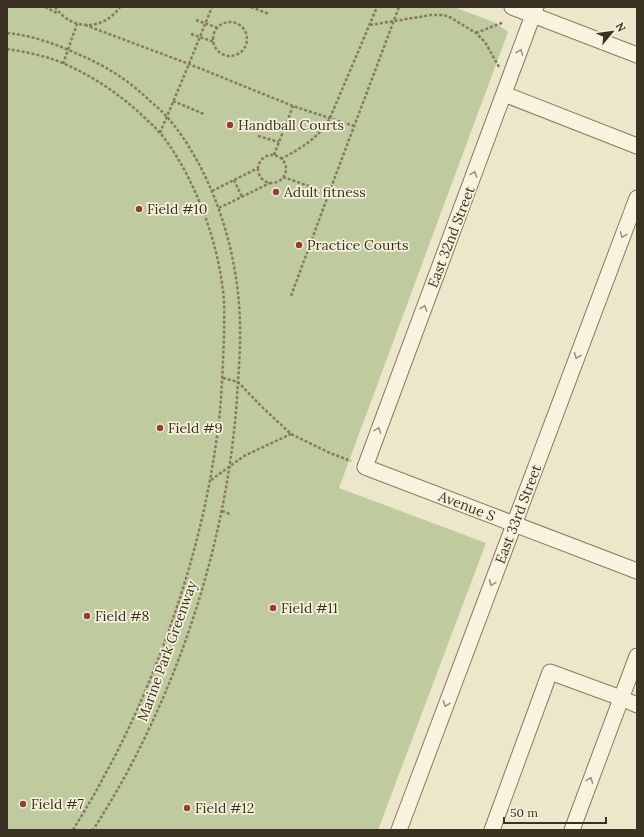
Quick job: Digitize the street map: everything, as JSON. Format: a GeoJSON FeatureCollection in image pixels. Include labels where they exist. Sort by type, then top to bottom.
{"type":"FeatureCollection","features":[{"type":"Feature","properties":{"kind":"street"},"geometry":{"type":"LineString","coordinates":[[512,7],[535,11],[637,55]]}},
{"type":"Feature","properties":{"kind":"street","name":"East 32nd Street"},"geometry":{"type":"LineString","coordinates":[[365,467],[535,11]]}},
{"type":"Feature","properties":{"kind":"street"},"geometry":{"type":"LineString","coordinates":[[504,94],[637,146]]}},
{"type":"Feature","properties":{"kind":"street","name":"East 33rd Street"},"geometry":{"type":"LineString","coordinates":[[399,830],[637,198]]}},
{"type":"Feature","properties":{"kind":"street","name":"Avenue S"},"geometry":{"type":"LineString","coordinates":[[365,467],[637,570]]}},
{"type":"Feature","properties":{"kind":"street"},"geometry":{"type":"LineString","coordinates":[[572,830],[637,656]]}},
{"type":"Feature","properties":{"kind":"street"},"geometry":{"type":"LineString","coordinates":[[492,830],[550,672],[637,705]]}},
{"type":"Feature","properties":{"kind":"path"},"geometry":{"type":"LineString","coordinates":[[45,7],[59,13],[70,22],[86,25],[99,24],[111,18],[120,7]]}},
{"type":"Feature","properties":{"kind":"path"},"geometry":{"type":"LineString","coordinates":[[55,7],[59,13]]}},
{"type":"Feature","properties":{"kind":"path"},"geometry":{"type":"LineString","coordinates":[[160,133],[212,7]]}},
{"type":"Feature","properties":{"kind":"path"},"geometry":{"type":"LineString","coordinates":[[251,7],[268,14]]}},
{"type":"Feature","properties":{"kind":"path"},"geometry":{"type":"LineString","coordinates":[[281,159],[296,151],[322,131],[330,118],[377,7]]}},
{"type":"Feature","properties":{"kind":"path"},"geometry":{"type":"LineString","coordinates":[[292,296],[399,7]]}},
{"type":"Feature","properties":{"kind":"path"},"geometry":{"type":"LineString","coordinates":[[370,24],[394,22],[431,15],[448,16],[476,33],[485,42],[499,67]]}},
{"type":"Feature","properties":{"kind":"path"},"geometry":{"type":"LineString","coordinates":[[196,20],[218,28]]}},
{"type":"Feature","properties":{"kind":"path"},"geometry":{"type":"LineString","coordinates":[[476,33],[504,22]]}},
{"type":"Feature","properties":{"kind":"path"},"geometry":{"type":"LineString","coordinates":[[231,23],[241,27],[245,31],[247,37],[247,42],[242,51],[233,56],[228,56],[218,51],[215,47],[214,36],[218,28],[221,25],[231,23]]}},
{"type":"Feature","properties":{"kind":"path"},"geometry":{"type":"LineString","coordinates":[[64,64],[77,24]]}},
{"type":"Feature","properties":{"kind":"path"},"geometry":{"type":"LineString","coordinates":[[86,25],[189,64],[293,106],[354,126]]}},
{"type":"Feature","properties":{"kind":"path","name":"Marine Park Greenway"},"geometry":{"type":"LineString","coordinates":[[7,33],[44,41],[95,61],[119,75],[167,116],[191,150],[219,208],[232,252],[238,292],[240,347],[237,408],[222,511],[210,560],[200,597],[168,687],[119,789],[93,830]]}},
{"type":"Feature","properties":{"kind":"path"},"geometry":{"type":"LineString","coordinates":[[191,34],[214,42]]}},
{"type":"Feature","properties":{"kind":"path","name":"Marine Park Greenway"},"geometry":{"type":"LineString","coordinates":[[7,49],[24,52],[64,64],[87,75],[123,98],[160,133],[178,159],[207,221],[214,243],[223,298],[223,378],[218,426],[203,518],[182,593],[171,626],[133,719],[104,777],[73,830]]}},
{"type":"Feature","properties":{"kind":"path"},"geometry":{"type":"LineString","coordinates":[[173,101],[204,114]]}},
{"type":"Feature","properties":{"kind":"path"},"geometry":{"type":"LineString","coordinates":[[274,155],[293,106]]}},
{"type":"Feature","properties":{"kind":"path"},"geometry":{"type":"LineString","coordinates":[[258,136],[279,142]]}},
{"type":"Feature","properties":{"kind":"path"},"geometry":{"type":"LineString","coordinates":[[219,208],[270,183],[279,181],[286,171],[284,162],[274,155],[265,157],[261,160],[258,168],[262,179],[270,183]]}},
{"type":"Feature","properties":{"kind":"path"},"geometry":{"type":"LineString","coordinates":[[212,191],[258,168]]}},
{"type":"Feature","properties":{"kind":"path"},"geometry":{"type":"LineString","coordinates":[[283,176],[329,193]]}},
{"type":"Feature","properties":{"kind":"path"},"geometry":{"type":"LineString","coordinates":[[234,180],[242,197]]}},
{"type":"Feature","properties":{"kind":"path"},"geometry":{"type":"LineString","coordinates":[[223,378],[238,382],[291,434],[330,453],[351,461]]}},
{"type":"Feature","properties":{"kind":"path"},"geometry":{"type":"LineString","coordinates":[[210,481],[244,456],[291,434]]}},
{"type":"Feature","properties":{"kind":"path"},"geometry":{"type":"LineString","coordinates":[[222,511],[230,514]]}},
{"type":"Feature","properties":{"kind":"green space"},"geometry":{"type":"Polygon","coordinates":[[[7,7],[454,7],[496,23],[508,32],[339,488],[486,543],[378,830],[7,830],[7,7]]]}},
{"type":"Feature","properties":{"kind":"place","name":"Handball Courts"},"geometry":{"type":"Point","coordinates":[230,125]}},
{"type":"Feature","properties":{"kind":"place","name":"Adult fitness"},"geometry":{"type":"Point","coordinates":[276,192]}},
{"type":"Feature","properties":{"kind":"place","name":"Field #10"},"geometry":{"type":"Point","coordinates":[139,209]}},
{"type":"Feature","properties":{"kind":"place","name":"Practice Courts"},"geometry":{"type":"Point","coordinates":[299,245]}},
{"type":"Feature","properties":{"kind":"place","name":"Field #9"},"geometry":{"type":"Point","coordinates":[160,428]}},
{"type":"Feature","properties":{"kind":"place","name":"Field #11"},"geometry":{"type":"Point","coordinates":[273,608]}},
{"type":"Feature","properties":{"kind":"place","name":"Field #8"},"geometry":{"type":"Point","coordinates":[87,616]}},
{"type":"Feature","properties":{"kind":"place","name":"Field #7"},"geometry":{"type":"Point","coordinates":[23,804]}},
{"type":"Feature","properties":{"kind":"place","name":"Field #12"},"geometry":{"type":"Point","coordinates":[187,808]}}]}
